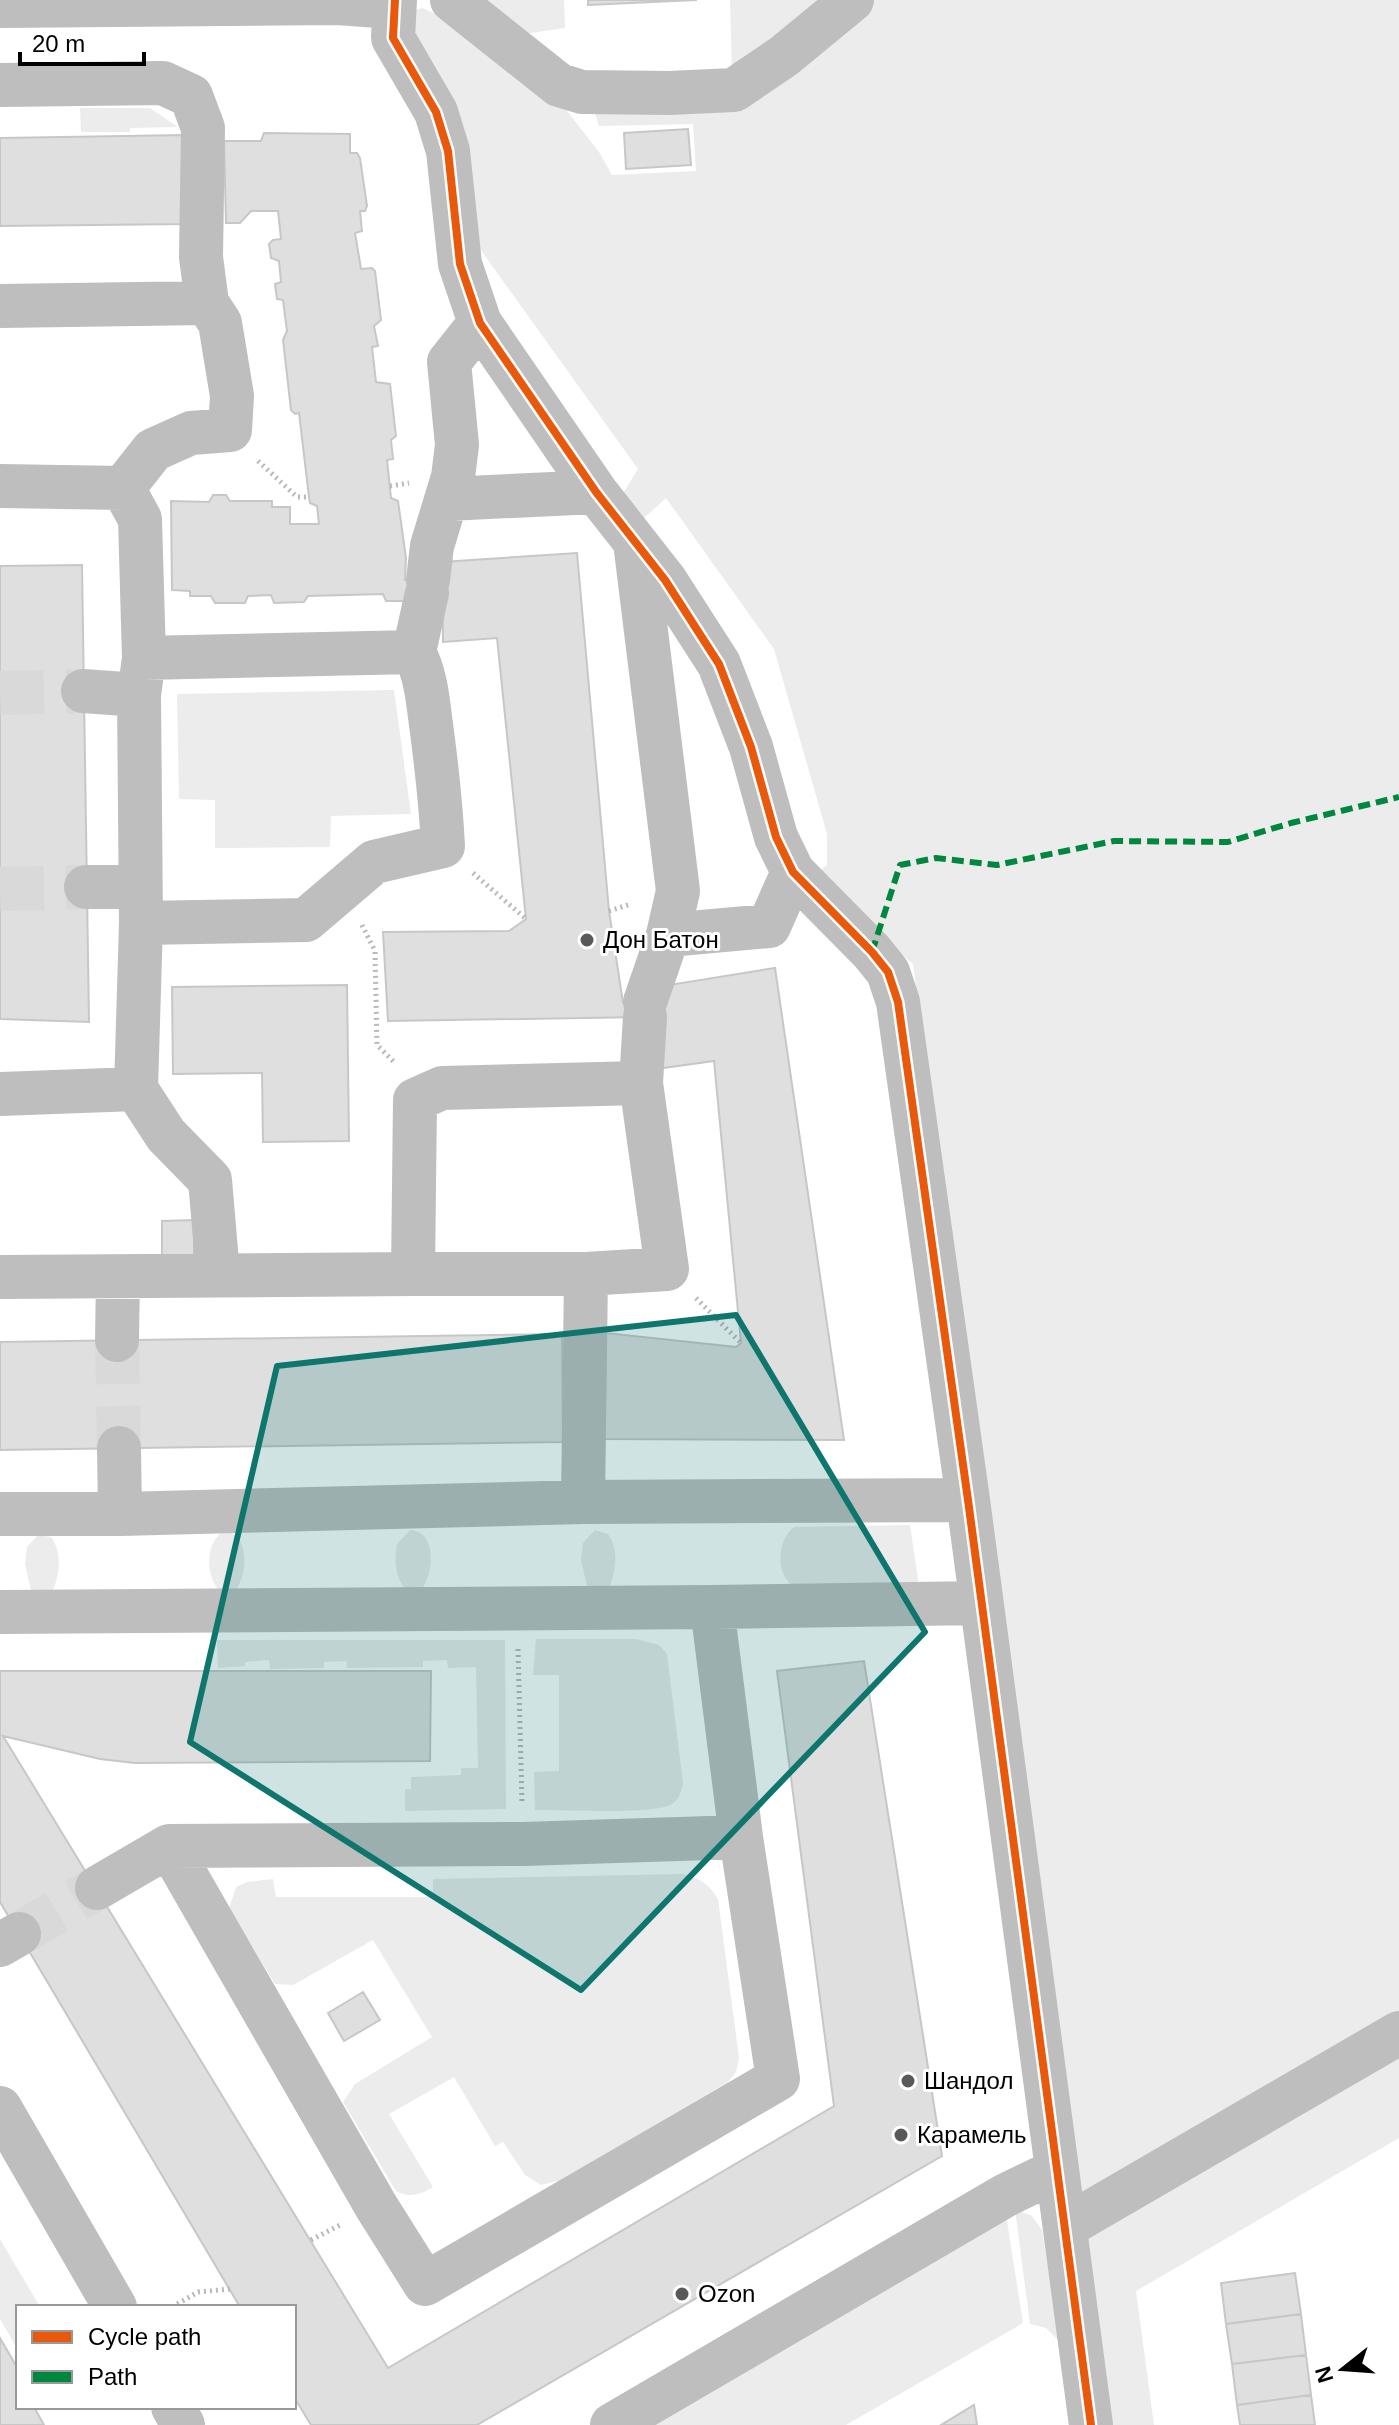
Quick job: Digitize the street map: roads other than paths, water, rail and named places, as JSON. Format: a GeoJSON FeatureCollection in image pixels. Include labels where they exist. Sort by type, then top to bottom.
{"type":"FeatureCollection","features":[{"type":"Feature","properties":{"kind":"street"},"geometry":{"type":"LineString","coordinates":[[452,0],[559,85],[582,92],[669,93],[734,90],[784,56],[852,0]]}},
{"type":"Feature","properties":{"kind":"street"},"geometry":{"type":"LineString","coordinates":[[0,6],[337,1],[394,4],[393,38],[436,112],[448,151],[460,264],[480,323],[596,492],[665,580],[719,664],[751,747],[776,837],[793,872],[888,972],[898,1002],[968,1500],[1091,2425]]}},
{"type":"Feature","properties":{"kind":"street"},"geometry":{"type":"LineString","coordinates":[[0,85],[163,83],[191,96],[203,128],[201,257],[207,303],[220,323],[232,396],[230,430],[191,433],[153,450],[123,488]]}},
{"type":"Feature","properties":{"kind":"street"},"geometry":{"type":"LineString","coordinates":[[0,306],[207,303]]}},
{"type":"Feature","properties":{"kind":"street"},"geometry":{"type":"LineString","coordinates":[[86,887],[140,905],[306,920],[374,862],[443,846],[441,802],[427,697],[422,668],[414,652],[428,586],[432,546],[453,477],[457,445],[449,362],[480,323]]}},
{"type":"Feature","properties":{"kind":"street"},"geometry":{"type":"LineString","coordinates":[[0,486],[123,488]]}},
{"type":"Feature","properties":{"kind":"street"},"geometry":{"type":"LineString","coordinates":[[123,488],[140,519],[140,905],[136,1089],[166,1135],[210,1180],[218,1274]]}},
{"type":"Feature","properties":{"kind":"street"},"geometry":{"type":"LineString","coordinates":[[447,499],[596,492]]}},
{"type":"Feature","properties":{"kind":"street"},"geometry":{"type":"LineString","coordinates":[[0,1277],[586,1274],[667,1269],[641,1083],[645,1010],[678,891],[634,540]]}},
{"type":"Feature","properties":{"kind":"street"},"geometry":{"type":"LineString","coordinates":[[83,691],[141,676],[414,652]]}},
{"type":"Feature","properties":{"kind":"street"},"geometry":{"type":"LineString","coordinates":[[668,935],[769,926],[793,872]]}},
{"type":"Feature","properties":{"kind":"street"},"geometry":{"type":"LineString","coordinates":[[413,1274],[415,1100],[442,1088],[641,1083]]}},
{"type":"Feature","properties":{"kind":"street"},"geometry":{"type":"LineString","coordinates":[[0,1094],[136,1089]]}},
{"type":"Feature","properties":{"kind":"street"},"geometry":{"type":"LineString","coordinates":[[583,1502],[586,1274]]}},
{"type":"Feature","properties":{"kind":"street"},"geometry":{"type":"LineString","coordinates":[[117,1340],[118,1277]]}},
{"type":"Feature","properties":{"kind":"street"},"geometry":{"type":"LineString","coordinates":[[119,1448],[120,1514]]}},
{"type":"Feature","properties":{"kind":"street"},"geometry":{"type":"LineString","coordinates":[[0,1514],[120,1514],[583,1502],[968,1500]]}},
{"type":"Feature","properties":{"kind":"street"},"geometry":{"type":"LineString","coordinates":[[0,1612],[980,1603]]}},
{"type":"Feature","properties":{"kind":"street"},"geometry":{"type":"LineString","coordinates":[[169,1846],[376,2206],[425,2284],[778,2079],[741,1837],[712,1607]]}},
{"type":"Feature","properties":{"kind":"street"},"geometry":{"type":"LineString","coordinates":[[97,1888],[169,1846],[523,1844],[741,1837]]}},
{"type":"Feature","properties":{"kind":"street"},"geometry":{"type":"LineString","coordinates":[[1065,2227],[1399,2033]]}},
{"type":"Feature","properties":{"kind":"street"},"geometry":{"type":"LineString","coordinates":[[0,2108],[114,2305]]}},
{"type":"Feature","properties":{"kind":"street"},"geometry":{"type":"LineString","coordinates":[[612,2425],[1006,2195],[1056,2171]]}},
{"type":"Feature","properties":{"kind":"tunnel"},"geometry":{"type":"LineString","coordinates":[[0,693],[83,691]]}},
{"type":"Feature","properties":{"kind":"tunnel"},"geometry":{"type":"LineString","coordinates":[[0,889],[86,887]]}},
{"type":"Feature","properties":{"kind":"tunnel"},"geometry":{"type":"LineString","coordinates":[[117,1340],[119,1448]]}},
{"type":"Feature","properties":{"kind":"tunnel"},"geometry":{"type":"LineString","coordinates":[[19,1934],[97,1888]]}},
{"type":"Feature","properties":{"kind":"place","name":"Дон Батон"},"geometry":{"type":"Point","coordinates":[587,940]}},
{"type":"Feature","properties":{"kind":"place","name":"Шандол"},"geometry":{"type":"Point","coordinates":[908,2081]}},
{"type":"Feature","properties":{"kind":"place","name":"Карамель"},"geometry":{"type":"Point","coordinates":[901,2135]}},
{"type":"Feature","properties":{"kind":"place","name":"Ozon"},"geometry":{"type":"Point","coordinates":[682,2294]}}]}
